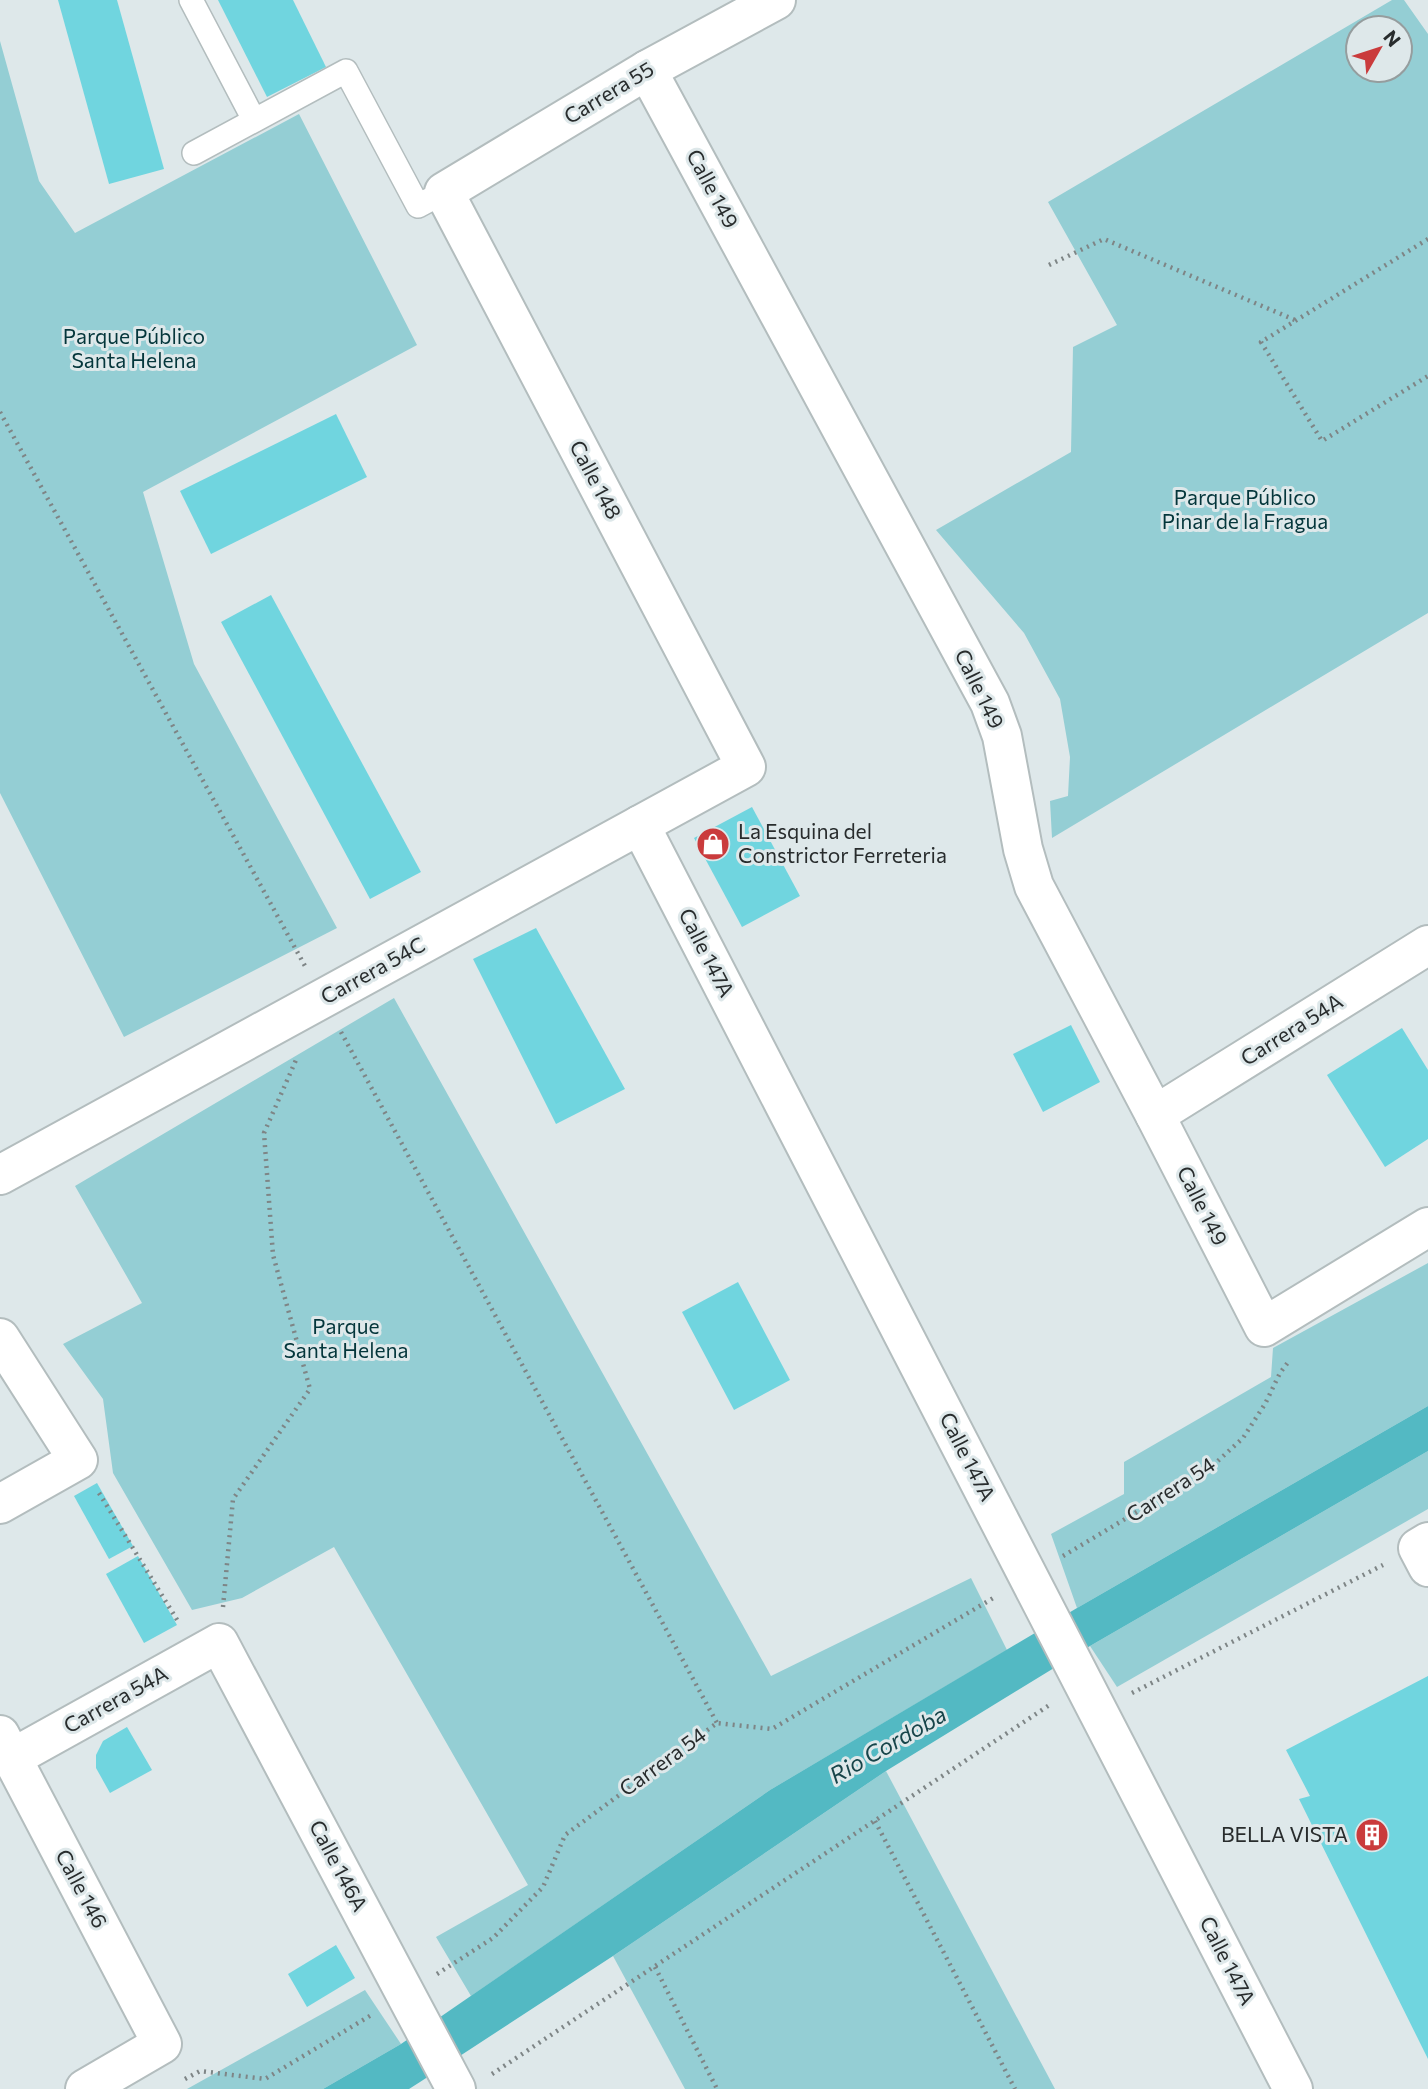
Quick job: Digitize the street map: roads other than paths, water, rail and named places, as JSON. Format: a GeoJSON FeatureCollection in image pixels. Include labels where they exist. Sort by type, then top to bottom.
{"type":"FeatureCollection","features":[{"type":"Feature","properties":{"kind":"street","name":"Carrera 55"},"geometry":{"type":"LineString","coordinates":[[444,192],[647,70],[776,0]]}},
{"type":"Feature","properties":{"kind":"street","name":"Calle 149"},"geometry":{"type":"LineString","coordinates":[[647,70],[990,703],[1002,736],[1023,849],[1034,886],[1264,1327],[1428,1227]]}},
{"type":"Feature","properties":{"kind":"street","name":"Calle 148"},"geometry":{"type":"LineString","coordinates":[[444,192],[746,767]]}},
{"type":"Feature","properties":{"kind":"street","name":"Carrera 54C"},"geometry":{"type":"LineString","coordinates":[[0,1175],[746,767]]}},
{"type":"Feature","properties":{"kind":"street","name":"Calle 147A"},"geometry":{"type":"LineString","coordinates":[[640,825],[1293,2089]]}},
{"type":"Feature","properties":{"kind":"street","name":"Carrera 54A"},"geometry":{"type":"LineString","coordinates":[[1155,1115],[1428,945]]}},
{"type":"Feature","properties":{"kind":"street"},"geometry":{"type":"LineString","coordinates":[[0,1338],[78,1460],[0,1504]]}},
{"type":"Feature","properties":{"kind":"street","name":"Carrera 54A"},"geometry":{"type":"LineString","coordinates":[[6,1746],[209,1648]]}},
{"type":"Feature","properties":{"kind":"street","name":"Calle 146A"},"geometry":{"type":"LineString","coordinates":[[209,1648],[413,2008],[464,2085]]}},
{"type":"Feature","properties":{"kind":"street","name":"Calle 146"},"geometry":{"type":"LineString","coordinates":[[6,1746],[162,2044],[85,2089]]}},
{"type":"Feature","properties":{"kind":"lane"},"geometry":{"type":"LineString","coordinates":[[191,0],[254,120]]}},
{"type":"Feature","properties":{"kind":"lane"},"geometry":{"type":"LineString","coordinates":[[194,153],[346,71],[418,206],[444,192]]}},
{"type":"Feature","properties":{"kind":"water","name":"Rio Cordoba"},"geometry":{"type":"Polygon","coordinates":[[[1428,1406],[1428,1451],[1090,1646],[886,1771],[613,1956],[409,2089],[323,2089],[401,2044],[770,1790],[1077,1608],[1428,1406]]]}},
{"type":"Feature","properties":{"kind":"place","name":"La Esquina del Constrictor Ferreteria"},"geometry":{"type":"Point","coordinates":[713,844]}},
{"type":"Feature","properties":{"kind":"place","name":"BELLA VISTA"},"geometry":{"type":"Point","coordinates":[1372,1835]}},
{"type":"Feature","properties":{"kind":"park label","name":"Parque Público Santa Helena"},"geometry":{"type":"Point","coordinates":[134,349]}},
{"type":"Feature","properties":{"kind":"park label","name":"Parque Público Pinar de la Fragua"},"geometry":{"type":"Point","coordinates":[1245,510]}},
{"type":"Feature","properties":{"kind":"park label","name":"Parque Santa Helena"},"geometry":{"type":"Point","coordinates":[346,1339]}}]}
